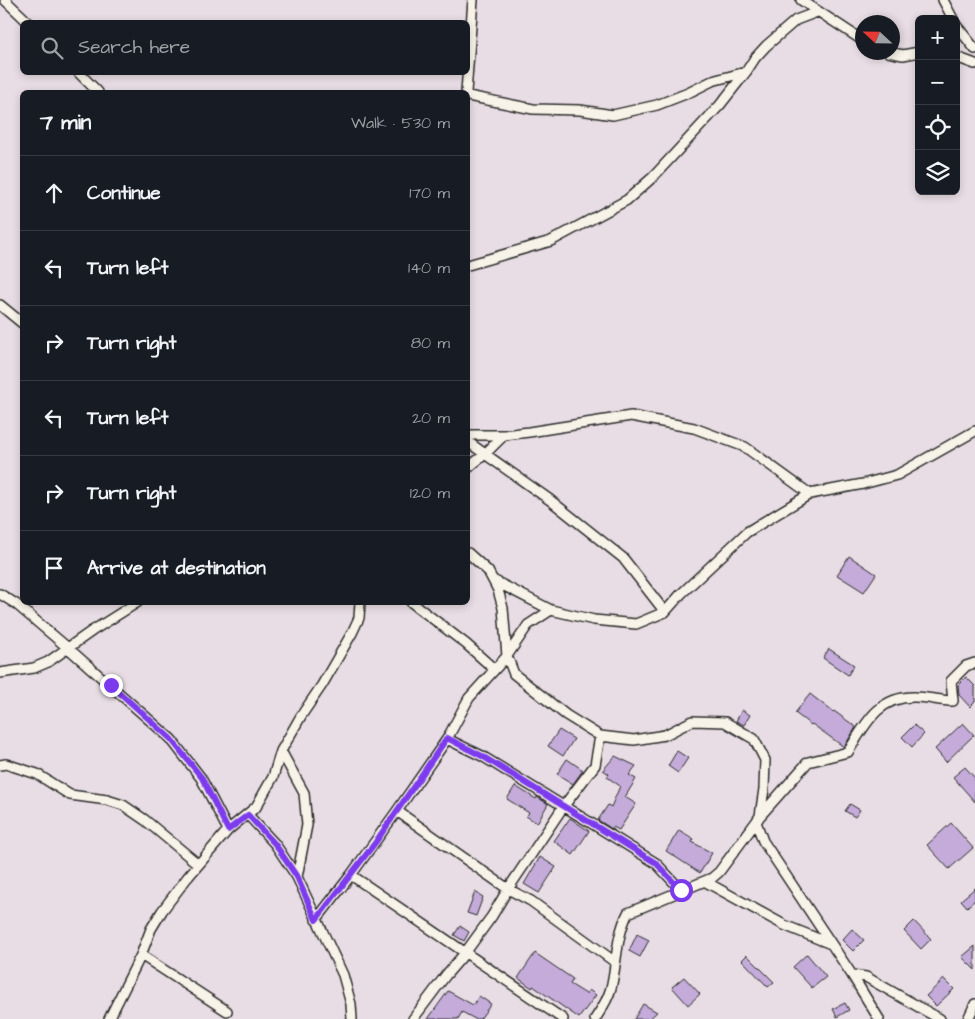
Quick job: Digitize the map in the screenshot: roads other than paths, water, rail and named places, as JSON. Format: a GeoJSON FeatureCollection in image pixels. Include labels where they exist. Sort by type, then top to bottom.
{"type":"FeatureCollection","features":[{"type":"Feature","properties":{"kind":"street"},"geometry":{"type":"LineString","coordinates":[[5,0],[26,20]]}},
{"type":"Feature","properties":{"kind":"street"},"geometry":{"type":"LineString","coordinates":[[470,47],[473,0]]}},
{"type":"Feature","properties":{"kind":"street"},"geometry":{"type":"LineString","coordinates":[[800,0],[855,36]]}},
{"type":"Feature","properties":{"kind":"street"},"geometry":{"type":"LineString","coordinates":[[943,0],[951,15]]}},
{"type":"Feature","properties":{"kind":"street"},"geometry":{"type":"LineString","coordinates":[[470,264],[551,241],[627,200],[653,177],[720,105],[755,58],[788,25],[817,12]]}},
{"type":"Feature","properties":{"kind":"street"},"geometry":{"type":"LineString","coordinates":[[960,30],[975,50]]}},
{"type":"Feature","properties":{"kind":"street"},"geometry":{"type":"LineString","coordinates":[[900,54],[915,53]]}},
{"type":"Feature","properties":{"kind":"street"},"geometry":{"type":"LineString","coordinates":[[960,58],[975,64]]}},
{"type":"Feature","properties":{"kind":"street"},"geometry":{"type":"LineString","coordinates":[[470,95],[533,109],[580,110],[613,115],[657,105],[712,81],[746,72]]}},
{"type":"Feature","properties":{"kind":"street"},"geometry":{"type":"LineString","coordinates":[[81,75],[96,90]]}},
{"type":"Feature","properties":{"kind":"street"},"geometry":{"type":"LineString","coordinates":[[467,90],[468,75]]}},
{"type":"Feature","properties":{"kind":"street"},"geometry":{"type":"LineString","coordinates":[[0,305],[20,321]]}},
{"type":"Feature","properties":{"kind":"street"},"geometry":{"type":"LineString","coordinates":[[470,435],[504,435],[631,416],[694,428],[745,446],[810,494]]}},
{"type":"Feature","properties":{"kind":"street"},"geometry":{"type":"LineString","coordinates":[[493,580],[551,610],[594,620],[636,624],[665,612],[681,594],[747,532],[810,494],[863,484],[897,475],[975,431]]}},
{"type":"Feature","properties":{"kind":"street"},"geometry":{"type":"LineString","coordinates":[[470,466],[504,435]]}},
{"type":"Feature","properties":{"kind":"street"},"geometry":{"type":"LineString","coordinates":[[470,443],[550,500],[623,558],[665,612]]}},
{"type":"Feature","properties":{"kind":"street"},"geometry":{"type":"LineString","coordinates":[[470,556],[488,571],[498,590],[503,608],[507,656],[514,674],[566,715],[600,736],[634,740],[665,735],[692,721],[724,722],[754,739],[765,760],[764,789],[758,819],[763,840],[879,1019]]}},
{"type":"Feature","properties":{"kind":"street"},"geometry":{"type":"LineString","coordinates":[[0,594],[16,604],[68,648],[171,739],[202,778],[228,830]]}},
{"type":"Feature","properties":{"kind":"street"},"geometry":{"type":"LineString","coordinates":[[0,673],[34,668],[48,662],[133,605]]}},
{"type":"Feature","properties":{"kind":"street"},"geometry":{"type":"LineString","coordinates":[[108,1019],[141,955],[151,929],[162,911],[198,864],[228,830],[256,807],[263,796],[273,777],[281,751],[352,633],[359,618],[360,605]]}},
{"type":"Feature","properties":{"kind":"street"},"geometry":{"type":"LineString","coordinates":[[415,605],[466,644],[494,669]]}},
{"type":"Feature","properties":{"kind":"street"},"geometry":{"type":"LineString","coordinates":[[316,920],[397,812],[447,738],[469,698],[507,656],[528,624],[551,610]]}},
{"type":"Feature","properties":{"kind":"street"},"geometry":{"type":"LineString","coordinates":[[595,1019],[611,989],[615,962],[628,912],[681,890],[706,882],[719,872],[758,819],[808,762],[848,752],[872,714],[898,698],[915,697],[953,701],[950,681],[966,666],[975,663]]}},
{"type":"Feature","properties":{"kind":"street"},"geometry":{"type":"LineString","coordinates":[[414,1018],[492,916],[563,807],[595,764],[600,736]]}},
{"type":"Feature","properties":{"kind":"street"},"geometry":{"type":"LineString","coordinates":[[447,738],[482,756],[656,863],[681,890]]}},
{"type":"Feature","properties":{"kind":"street"},"geometry":{"type":"LineString","coordinates":[[281,751],[304,793],[307,825],[297,877]]}},
{"type":"Feature","properties":{"kind":"street"},"geometry":{"type":"LineString","coordinates":[[0,765],[6,764],[37,774],[70,795],[107,800],[124,805],[198,864]]}},
{"type":"Feature","properties":{"kind":"street"},"geometry":{"type":"LineString","coordinates":[[397,812],[508,889],[531,901],[615,962]]}},
{"type":"Feature","properties":{"kind":"street"},"geometry":{"type":"LineString","coordinates":[[248,815],[275,844],[297,877],[343,975],[352,1019]]}},
{"type":"Feature","properties":{"kind":"street"},"geometry":{"type":"LineString","coordinates":[[351,875],[562,1019]]}},
{"type":"Feature","properties":{"kind":"street"},"geometry":{"type":"LineString","coordinates":[[706,882],[784,925],[832,944]]}},
{"type":"Feature","properties":{"kind":"street"},"geometry":{"type":"LineString","coordinates":[[141,955],[227,1011]]}},
{"type":"Feature","properties":{"kind":"street"},"geometry":{"type":"LineString","coordinates":[[852,975],[866,977],[940,1019]]}},
{"type":"Feature","properties":{"kind":"street"},"geometry":{"type":"LineString","coordinates":[[968,1019],[975,1004]]}}]}
